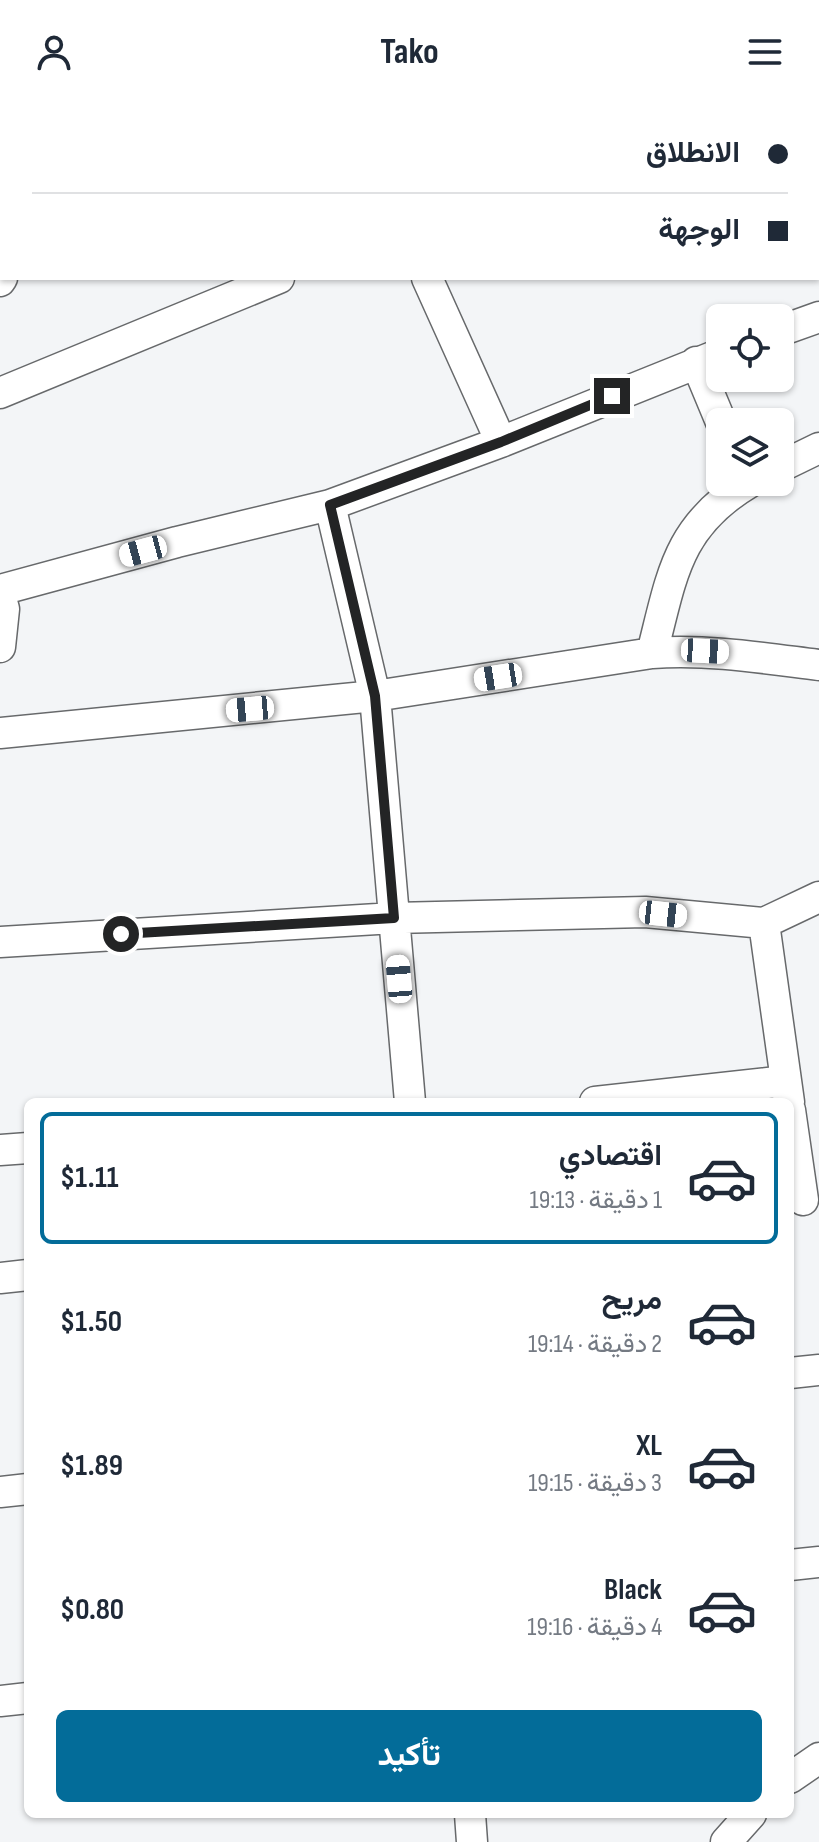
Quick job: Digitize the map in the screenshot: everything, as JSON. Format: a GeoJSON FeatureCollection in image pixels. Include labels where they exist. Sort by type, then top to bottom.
{"type":"FeatureCollection","features":[{"type":"Feature","properties":{"kind":"street"},"geometry":{"type":"LineString","coordinates":[[0,393],[274,280]]}},
{"type":"Feature","properties":{"kind":"street"},"geometry":{"type":"LineString","coordinates":[[428,280],[501,442]]}},
{"type":"Feature","properties":{"kind":"street"},"geometry":{"type":"LineString","coordinates":[[794,326],[819,317]]}},
{"type":"Feature","properties":{"kind":"street"},"geometry":{"type":"LineString","coordinates":[[0,647],[4,609],[0,592],[177,542],[330,505],[501,442],[706,359]]}},
{"type":"Feature","properties":{"kind":"street"},"geometry":{"type":"LineString","coordinates":[[794,460],[819,448]]}},
{"type":"Feature","properties":{"kind":"street"},"geometry":{"type":"LineString","coordinates":[[652,653],[683,548],[698,523],[732,496]]}},
{"type":"Feature","properties":{"kind":"street"},"geometry":{"type":"LineString","coordinates":[[330,505],[375,696],[410,1098]]}},
{"type":"Feature","properties":{"kind":"street"},"geometry":{"type":"LineString","coordinates":[[0,731],[375,696],[652,653],[687,650],[723,652],[804,663],[819,650]]}},
{"type":"Feature","properties":{"kind":"street"},"geometry":{"type":"LineString","coordinates":[[0,942],[394,918],[645,912],[764,923],[819,897]]}},
{"type":"Feature","properties":{"kind":"street"},"geometry":{"type":"LineString","coordinates":[[764,923],[788,1098]]}},
{"type":"Feature","properties":{"kind":"street"},"geometry":{"type":"LineString","coordinates":[[794,1136],[804,1200]]}},
{"type":"Feature","properties":{"kind":"street"},"geometry":{"type":"LineString","coordinates":[[0,1150],[24,1148]]}},
{"type":"Feature","properties":{"kind":"street"},"geometry":{"type":"LineString","coordinates":[[0,1278],[24,1275]]}},
{"type":"Feature","properties":{"kind":"street"},"geometry":{"type":"LineString","coordinates":[[794,1373],[819,1370]]}},
{"type":"Feature","properties":{"kind":"street"},"geometry":{"type":"LineString","coordinates":[[0,1492],[24,1489]]}},
{"type":"Feature","properties":{"kind":"street"},"geometry":{"type":"LineString","coordinates":[[794,1565],[819,1562]]}},
{"type":"Feature","properties":{"kind":"street"},"geometry":{"type":"LineString","coordinates":[[0,1701],[24,1698]]}},
{"type":"Feature","properties":{"kind":"street"},"geometry":{"type":"LineString","coordinates":[[794,1749],[819,1745]]}},
{"type":"Feature","properties":{"kind":"street"},"geometry":{"type":"LineString","coordinates":[[794,1775],[819,1758]]}},
{"type":"Feature","properties":{"kind":"street"},"geometry":{"type":"LineString","coordinates":[[470,1818],[472,1842]]}},
{"type":"Feature","properties":{"kind":"street"},"geometry":{"type":"LineString","coordinates":[[726,1842],[747,1818]]}},
{"type":"Feature","properties":{"kind":"route"},"geometry":{"type":"LineString","coordinates":[[121,934],[394,918],[375,696],[330,505],[501,442],[612,396]]}}]}
